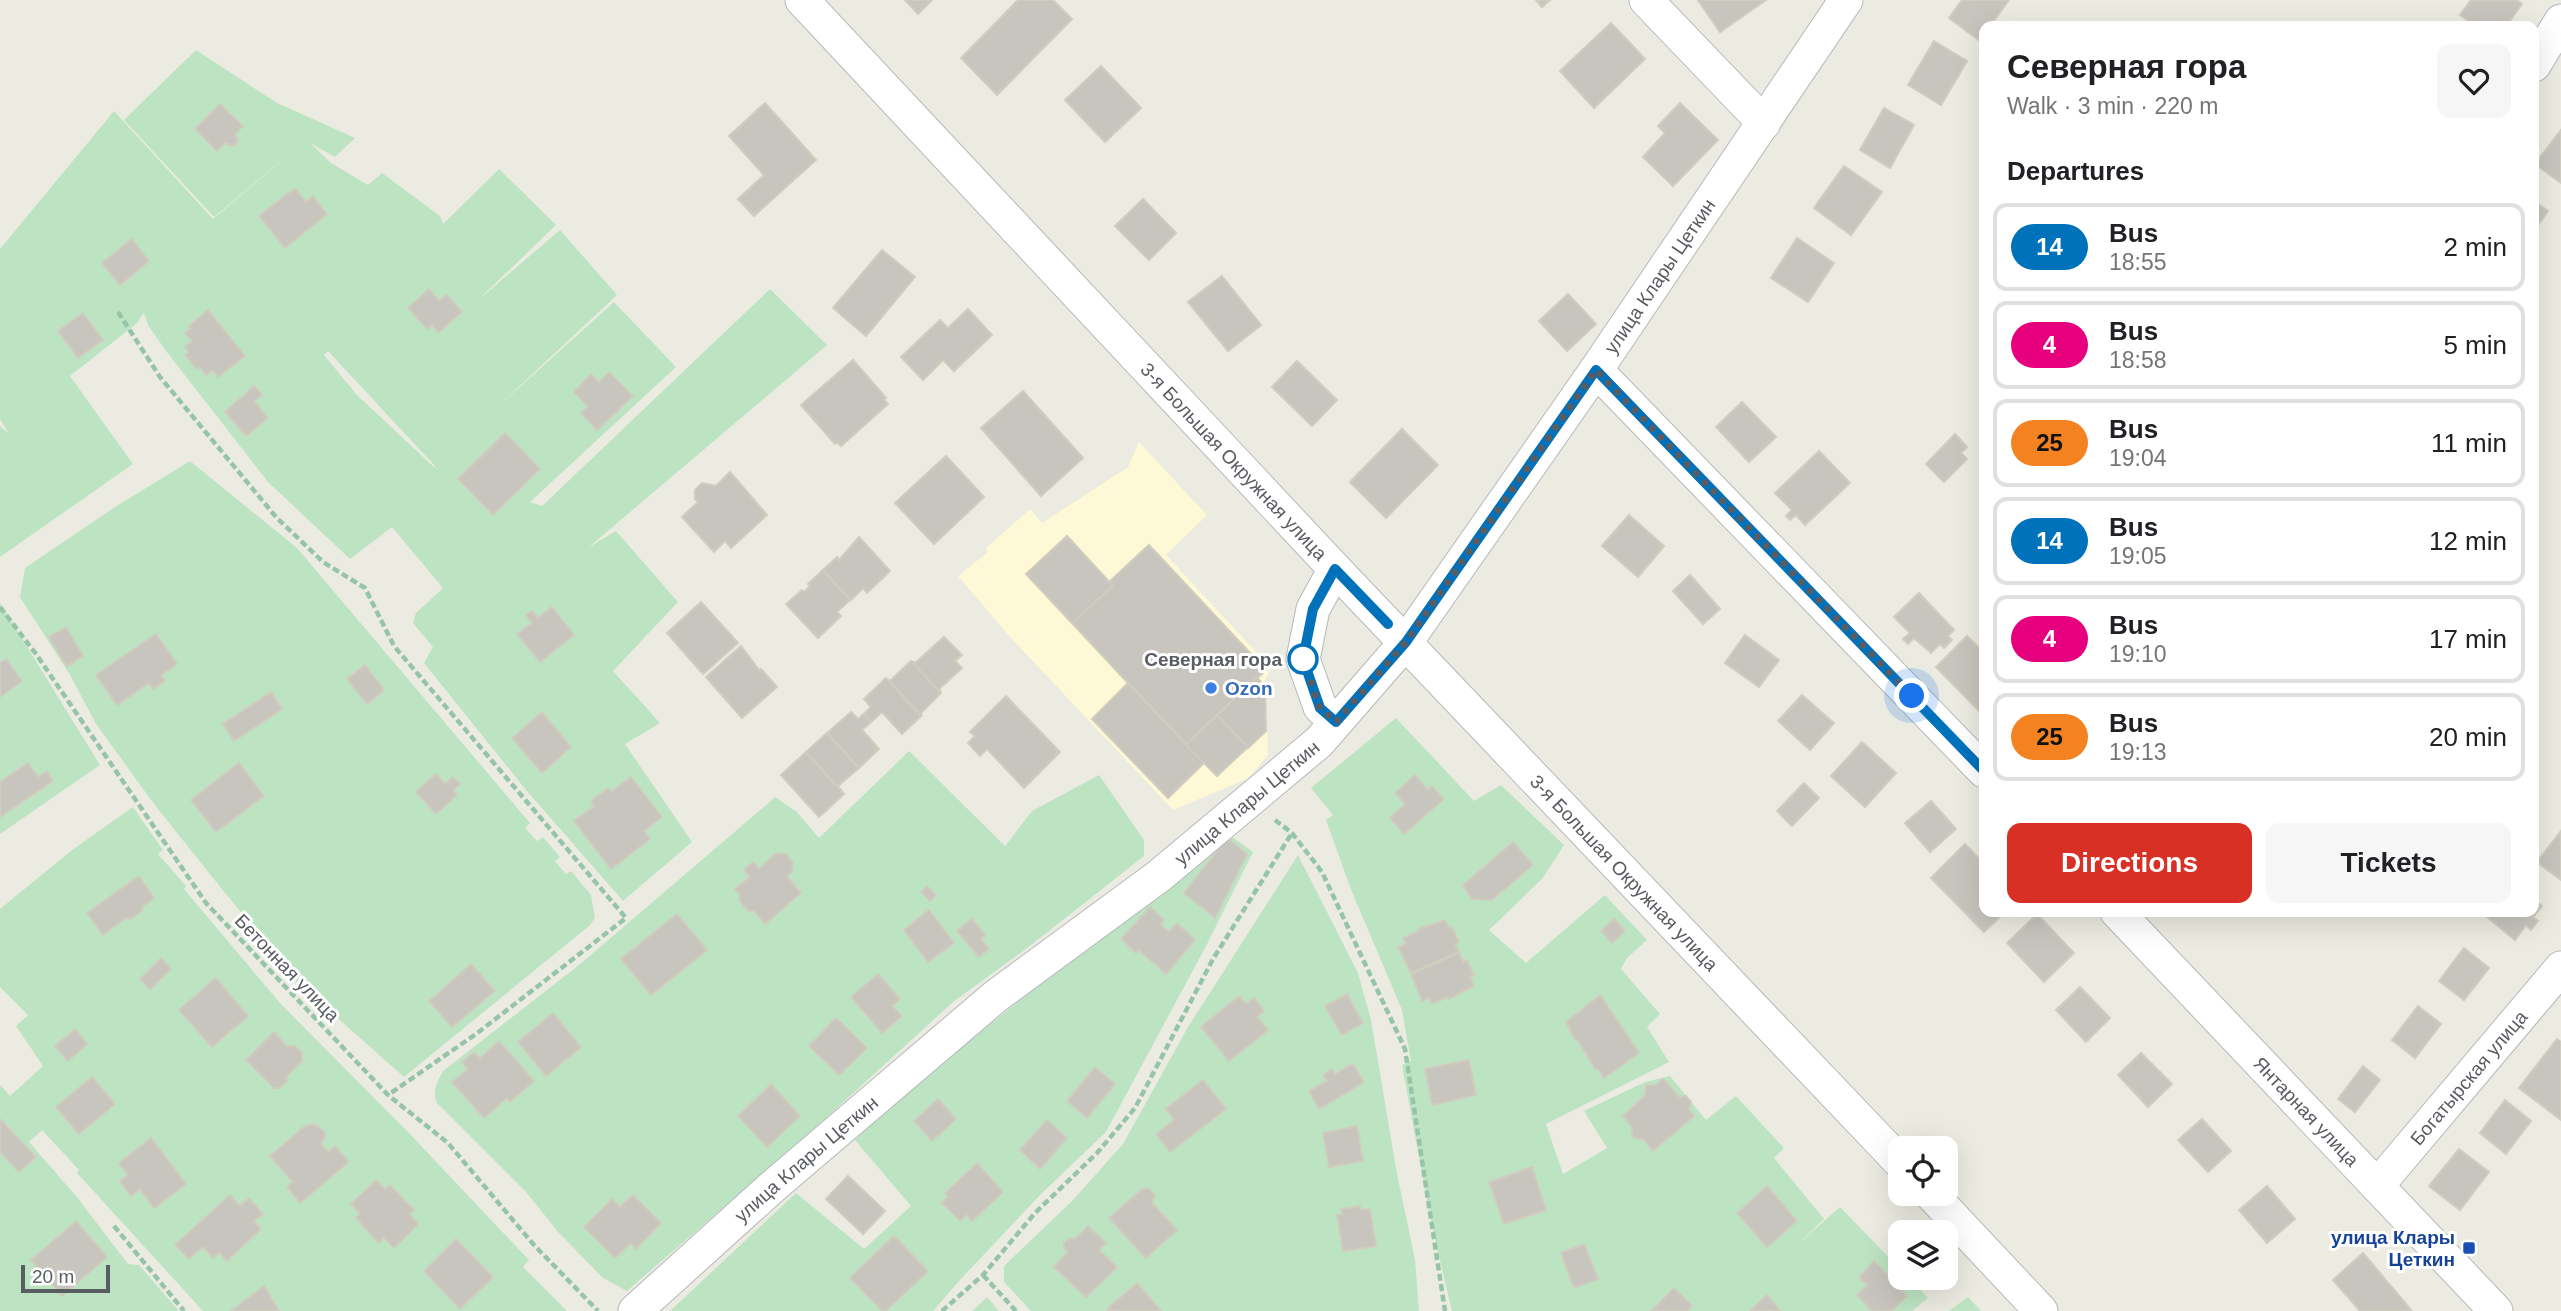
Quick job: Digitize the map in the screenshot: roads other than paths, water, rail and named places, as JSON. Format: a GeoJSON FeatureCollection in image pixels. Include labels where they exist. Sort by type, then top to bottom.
{"type":"FeatureCollection","features":[{"type":"Feature","properties":{"kind":"street","name":"3-я Большая Окружная улица"},"geometry":{"type":"LineString","coordinates":[[802,0],[1335,569],[1888,1149]]}},
{"type":"Feature","properties":{"kind":"street"},"geometry":{"type":"LineString","coordinates":[[1646,0],[1764,123]]}},
{"type":"Feature","properties":{"kind":"street","name":"улица Клары Цеткин"},"geometry":{"type":"LineString","coordinates":[[635,1311],[771,1188],[996,996],[1159,876],[1319,742],[1406,642],[1596,370],[1846,0]]}},
{"type":"Feature","properties":{"kind":"street"},"geometry":{"type":"LineString","coordinates":[[2539,57],[2561,21]]}},
{"type":"Feature","properties":{"kind":"street"},"geometry":{"type":"LineString","coordinates":[[1596,370],[1979,766]]}},
{"type":"Feature","properties":{"kind":"street"},"geometry":{"type":"LineString","coordinates":[[1335,569],[1313,609],[1303,659],[1320,708],[1336,722]]}},
{"type":"Feature","properties":{"kind":"street","name":"Янтарная улица"},"geometry":{"type":"LineString","coordinates":[[2123,917],[2496,1311]]}},
{"type":"Feature","properties":{"kind":"street","name":"Богатырская улица"},"geometry":{"type":"LineString","coordinates":[[2377,1186],[2561,968]]}},
{"type":"Feature","properties":{"kind":"street"},"geometry":{"type":"LineString","coordinates":[[1942,1206],[2040,1311]]}},
{"type":"Feature","properties":{"kind":"place","name":"Северная гора"},"geometry":{"type":"Point","coordinates":[1303,659]}},
{"type":"Feature","properties":{"kind":"place","name":"Ozon"},"geometry":{"type":"Point","coordinates":[1211,688]}},
{"type":"Feature","properties":{"kind":"place","name":"улица Клары Цеткин"},"geometry":{"type":"Point","coordinates":[2469,1248]}}]}
